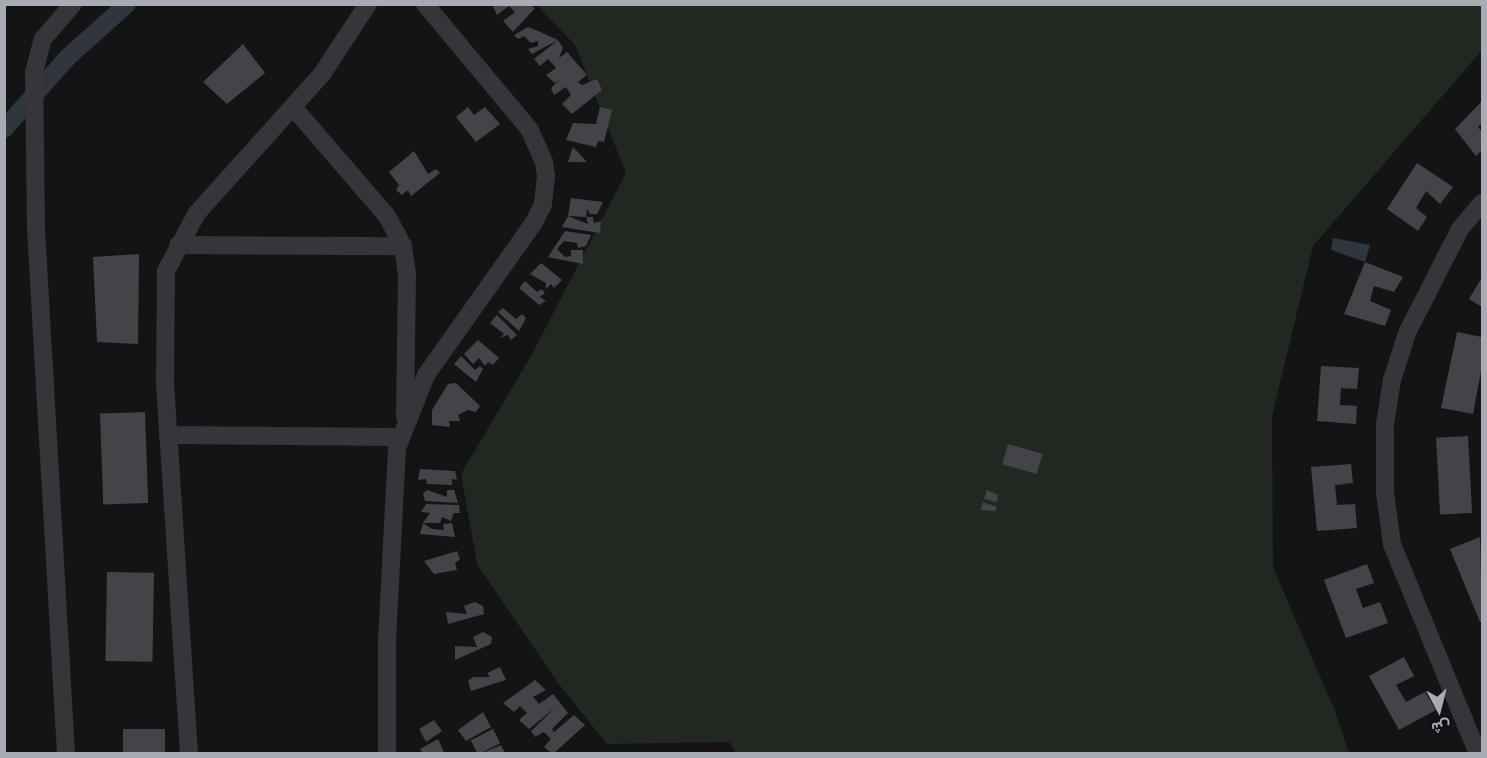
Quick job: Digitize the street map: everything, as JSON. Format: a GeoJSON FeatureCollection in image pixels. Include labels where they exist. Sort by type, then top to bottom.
{"type":"FeatureCollection","features":[{"type":"Feature","properties":{"kind":"street"},"geometry":{"type":"LineString","coordinates":[[66,753],[36,229],[34,72],[43,39],[73,4]]}},
{"type":"Feature","properties":{"kind":"street"},"geometry":{"type":"LineString","coordinates":[[189,753],[168,435],[163,284],[178,244],[216,190],[338,53],[368,4]]}},
{"type":"Feature","properties":{"kind":"street"},"geometry":{"type":"LineString","coordinates":[[403,430],[441,350],[484,298],[534,224],[543,204],[546,176],[544,162],[530,130],[425,4]]}},
{"type":"Feature","properties":{"kind":"street"},"geometry":{"type":"LineString","coordinates":[[293,106],[387,216],[403,246],[407,273],[403,430],[391,521],[387,753]]}},
{"type":"Feature","properties":{"kind":"street"},"geometry":{"type":"LineString","coordinates":[[1478,753],[1392,544],[1385,470],[1385,424],[1392,380],[1407,333],[1460,229],[1482,203]]}},
{"type":"Feature","properties":{"kind":"street"},"geometry":{"type":"LineString","coordinates":[[178,244],[403,246]]}},
{"type":"Feature","properties":{"kind":"street"},"geometry":{"type":"LineString","coordinates":[[168,435],[403,430]]}},
{"type":"Feature","properties":{"kind":"shaded area"},"geometry":{"type":"Polygon","coordinates":[[[537,5],[1482,5],[1482,50],[1313,246],[1272,416],[1273,567],[1335,711],[1349,753],[737,754],[729,742],[607,744],[558,683],[477,564],[461,474],[531,356],[626,173],[575,45],[537,5]]]}},
{"type":"Feature","properties":{"kind":"shaded area"},"geometry":{"type":"Polygon","coordinates":[[[1333,238],[1370,245],[1365,262],[1331,250],[1333,238]]]}},
{"type":"Feature","properties":{"kind":"building"},"geometry":{"type":"Polygon","coordinates":[[[492,4],[527,4],[535,8],[513,32],[503,21],[515,12],[509,6],[497,15],[492,4]]]}},
{"type":"Feature","properties":{"kind":"building"},"geometry":{"type":"Polygon","coordinates":[[[528,27],[558,40],[532,54],[528,49],[538,46],[538,41],[531,43],[524,36],[518,39],[514,35],[528,27]]]}},
{"type":"Feature","properties":{"kind":"building"},"geometry":{"type":"Polygon","coordinates":[[[558,40],[563,48],[559,58],[567,52],[587,75],[578,82],[582,85],[597,79],[602,90],[572,114],[562,104],[571,95],[566,87],[554,95],[551,88],[562,77],[555,83],[546,75],[556,68],[548,59],[540,66],[534,59],[558,40]]]}},
{"type":"Feature","properties":{"kind":"building"},"geometry":{"type":"Polygon","coordinates":[[[243,44],[265,73],[227,104],[203,82],[243,44]]]}},
{"type":"Feature","properties":{"kind":"building"},"geometry":{"type":"Polygon","coordinates":[[[1482,101],[1482,123],[1478,127],[1482,132],[1482,150],[1476,156],[1455,129],[1482,101]]]}},
{"type":"Feature","properties":{"kind":"building"},"geometry":{"type":"Polygon","coordinates":[[[468,107],[474,115],[485,107],[500,124],[476,142],[456,117],[468,107]]]}},
{"type":"Feature","properties":{"kind":"building"},"geometry":{"type":"Polygon","coordinates":[[[600,107],[612,110],[604,142],[598,141],[596,147],[566,140],[573,123],[596,124],[600,107]]]}},
{"type":"Feature","properties":{"kind":"building"},"geometry":{"type":"Polygon","coordinates":[[[573,147],[587,162],[568,162],[573,147]]]}},
{"type":"Feature","properties":{"kind":"building"},"geometry":{"type":"Polygon","coordinates":[[[414,151],[428,174],[436,169],[440,173],[411,196],[408,190],[402,195],[396,190],[399,185],[389,172],[414,151]]]}},
{"type":"Feature","properties":{"kind":"building"},"geometry":{"type":"Polygon","coordinates":[[[1417,163],[1453,187],[1440,204],[1426,191],[1416,208],[1427,217],[1418,231],[1387,209],[1417,163]]]}},
{"type":"Feature","properties":{"kind":"building"},"geometry":{"type":"Polygon","coordinates":[[[571,198],[603,202],[597,214],[590,214],[587,209],[586,217],[568,216],[571,198]]]}},
{"type":"Feature","properties":{"kind":"building"},"geometry":{"type":"Polygon","coordinates":[[[568,216],[588,224],[586,217],[593,217],[594,223],[601,221],[600,233],[562,227],[568,216]]]}},
{"type":"Feature","properties":{"kind":"building"},"geometry":{"type":"Polygon","coordinates":[[[565,231],[591,235],[586,246],[578,248],[577,243],[564,241],[557,249],[565,257],[571,256],[571,250],[583,250],[583,264],[548,257],[565,231]]]}},
{"type":"Feature","properties":{"kind":"building"},"geometry":{"type":"Polygon","coordinates":[[[139,254],[138,344],[97,342],[93,257],[139,254]]]}},
{"type":"Feature","properties":{"kind":"building"},"geometry":{"type":"Polygon","coordinates":[[[1365,262],[1403,277],[1394,292],[1374,286],[1370,301],[1391,310],[1385,326],[1344,314],[1365,262]]]}},
{"type":"Feature","properties":{"kind":"building"},"geometry":{"type":"Polygon","coordinates":[[[541,263],[562,280],[554,288],[551,284],[546,289],[546,283],[530,274],[541,263]]]}},
{"type":"Feature","properties":{"kind":"building"},"geometry":{"type":"Polygon","coordinates":[[[1482,277],[1482,307],[1469,299],[1482,277]]]}},
{"type":"Feature","properties":{"kind":"building"},"geometry":{"type":"Polygon","coordinates":[[[525,281],[537,292],[542,289],[545,293],[540,297],[546,301],[539,305],[519,288],[525,281]]]}},
{"type":"Feature","properties":{"kind":"building"},"geometry":{"type":"Polygon","coordinates":[[[503,308],[516,319],[522,314],[526,318],[519,331],[498,312],[503,308]]]}},
{"type":"Feature","properties":{"kind":"building"},"geometry":{"type":"Polygon","coordinates":[[[497,315],[517,335],[511,340],[508,335],[500,338],[504,334],[490,323],[497,315]]]}},
{"type":"Feature","properties":{"kind":"building"},"geometry":{"type":"Polygon","coordinates":[[[1457,332],[1482,337],[1482,366],[1473,414],[1441,408],[1457,332]]]}},
{"type":"Feature","properties":{"kind":"building"},"geometry":{"type":"Polygon","coordinates":[[[478,340],[499,358],[493,365],[488,362],[485,366],[479,358],[473,364],[464,354],[478,340]]]}},
{"type":"Feature","properties":{"kind":"building"},"geometry":{"type":"Polygon","coordinates":[[[461,356],[475,370],[480,366],[483,369],[476,382],[454,364],[461,356]]]}},
{"type":"Feature","properties":{"kind":"building"},"geometry":{"type":"Polygon","coordinates":[[[1321,366],[1359,368],[1357,389],[1341,388],[1340,405],[1357,406],[1356,424],[1317,421],[1321,366]]]}},
{"type":"Feature","properties":{"kind":"building"},"geometry":{"type":"Polygon","coordinates":[[[456,383],[480,406],[476,412],[468,410],[458,415],[460,421],[449,421],[450,427],[432,425],[432,410],[448,384],[456,383]]]}},
{"type":"Feature","properties":{"kind":"building"},"geometry":{"type":"Polygon","coordinates":[[[145,412],[148,503],[103,505],[100,414],[145,412]]]}},
{"type":"Feature","properties":{"kind":"building"},"geometry":{"type":"Polygon","coordinates":[[[1468,436],[1472,513],[1440,515],[1436,438],[1468,436]]]}},
{"type":"Feature","properties":{"kind":"building"},"geometry":{"type":"Polygon","coordinates":[[[1008,444],[1043,454],[1037,474],[1002,464],[1008,444]]]}},
{"type":"Feature","properties":{"kind":"building"},"geometry":{"type":"Polygon","coordinates":[[[1351,464],[1353,483],[1335,485],[1337,505],[1355,504],[1357,528],[1317,531],[1311,467],[1351,464]]]}},
{"type":"Feature","properties":{"kind":"building"},"geometry":{"type":"Polygon","coordinates":[[[420,469],[455,471],[457,480],[452,479],[452,485],[427,484],[426,479],[418,480],[420,469]]]}},
{"type":"Feature","properties":{"kind":"building"},"geometry":{"type":"Polygon","coordinates":[[[427,490],[447,497],[447,490],[454,490],[458,503],[425,501],[423,494],[427,490]]]}},
{"type":"Feature","properties":{"kind":"building"},"geometry":{"type":"Polygon","coordinates":[[[987,490],[998,495],[997,502],[984,499],[987,490]]]}},
{"type":"Feature","properties":{"kind":"building"},"geometry":{"type":"Polygon","coordinates":[[[983,502],[997,507],[995,511],[981,510],[983,502]]]}},
{"type":"Feature","properties":{"kind":"building"},"geometry":{"type":"Polygon","coordinates":[[[426,504],[459,505],[460,513],[454,513],[451,521],[442,517],[440,523],[423,523],[430,513],[421,512],[426,504]]]}},
{"type":"Feature","properties":{"kind":"building"},"geometry":{"type":"Polygon","coordinates":[[[423,523],[432,529],[444,530],[443,524],[452,523],[455,537],[420,534],[423,523]]]}},
{"type":"Feature","properties":{"kind":"building"},"geometry":{"type":"Polygon","coordinates":[[[1480,537],[1482,622],[1480,622],[1450,549],[1480,537]]]}},
{"type":"Feature","properties":{"kind":"building"},"geometry":{"type":"Polygon","coordinates":[[[457,551],[460,559],[455,563],[457,570],[434,574],[424,561],[457,551]]]}},
{"type":"Feature","properties":{"kind":"building"},"geometry":{"type":"Polygon","coordinates":[[[1367,564],[1374,583],[1356,589],[1363,608],[1380,602],[1388,623],[1346,638],[1324,580],[1367,564]]]}},
{"type":"Feature","properties":{"kind":"building"},"geometry":{"type":"Polygon","coordinates":[[[107,572],[154,573],[152,662],[105,661],[107,572]]]}},
{"type":"Feature","properties":{"kind":"building"},"geometry":{"type":"Polygon","coordinates":[[[475,602],[483,606],[484,614],[448,624],[446,612],[467,614],[464,606],[475,602]]]}},
{"type":"Feature","properties":{"kind":"building"},"geometry":{"type":"Polygon","coordinates":[[[483,632],[492,637],[491,644],[455,660],[455,646],[477,647],[473,637],[483,632]]]}},
{"type":"Feature","properties":{"kind":"building"},"geometry":{"type":"Polygon","coordinates":[[[1404,657],[1414,676],[1396,685],[1406,702],[1425,692],[1436,710],[1399,730],[1369,676],[1404,657]]]}},
{"type":"Feature","properties":{"kind":"building"},"geometry":{"type":"Polygon","coordinates":[[[500,667],[506,680],[471,691],[468,681],[473,677],[490,677],[487,673],[500,667]]]}},
{"type":"Feature","properties":{"kind":"building"},"geometry":{"type":"Polygon","coordinates":[[[535,680],[546,690],[533,697],[539,704],[553,694],[568,713],[552,729],[554,732],[574,715],[585,725],[553,754],[544,747],[551,739],[544,732],[535,737],[531,731],[556,707],[529,729],[519,720],[527,713],[520,706],[514,712],[503,703],[535,680]]]}},
{"type":"Feature","properties":{"kind":"building"},"geometry":{"type":"Polygon","coordinates":[[[483,712],[491,727],[466,741],[458,730],[483,712]]]}},
{"type":"Feature","properties":{"kind":"building"},"geometry":{"type":"Polygon","coordinates":[[[434,720],[442,731],[426,742],[419,729],[434,720]]]}},
{"type":"Feature","properties":{"kind":"building"},"geometry":{"type":"Polygon","coordinates":[[[123,729],[165,729],[165,753],[123,753],[123,729]]]}},
{"type":"Feature","properties":{"kind":"building"},"geometry":{"type":"Polygon","coordinates":[[[493,729],[500,743],[478,754],[471,740],[493,729]]]}},
{"type":"Feature","properties":{"kind":"building"},"geometry":{"type":"Polygon","coordinates":[[[438,739],[444,752],[422,753],[420,749],[438,739]]]}},
{"type":"Feature","properties":{"kind":"building"},"geometry":{"type":"Polygon","coordinates":[[[501,745],[505,753],[482,753],[501,745]]]}},
{"type":"Feature","properties":{"kind":"waterway"},"geometry":{"type":"LineString","coordinates":[[4,129],[68,57],[127,4]]}}]}
